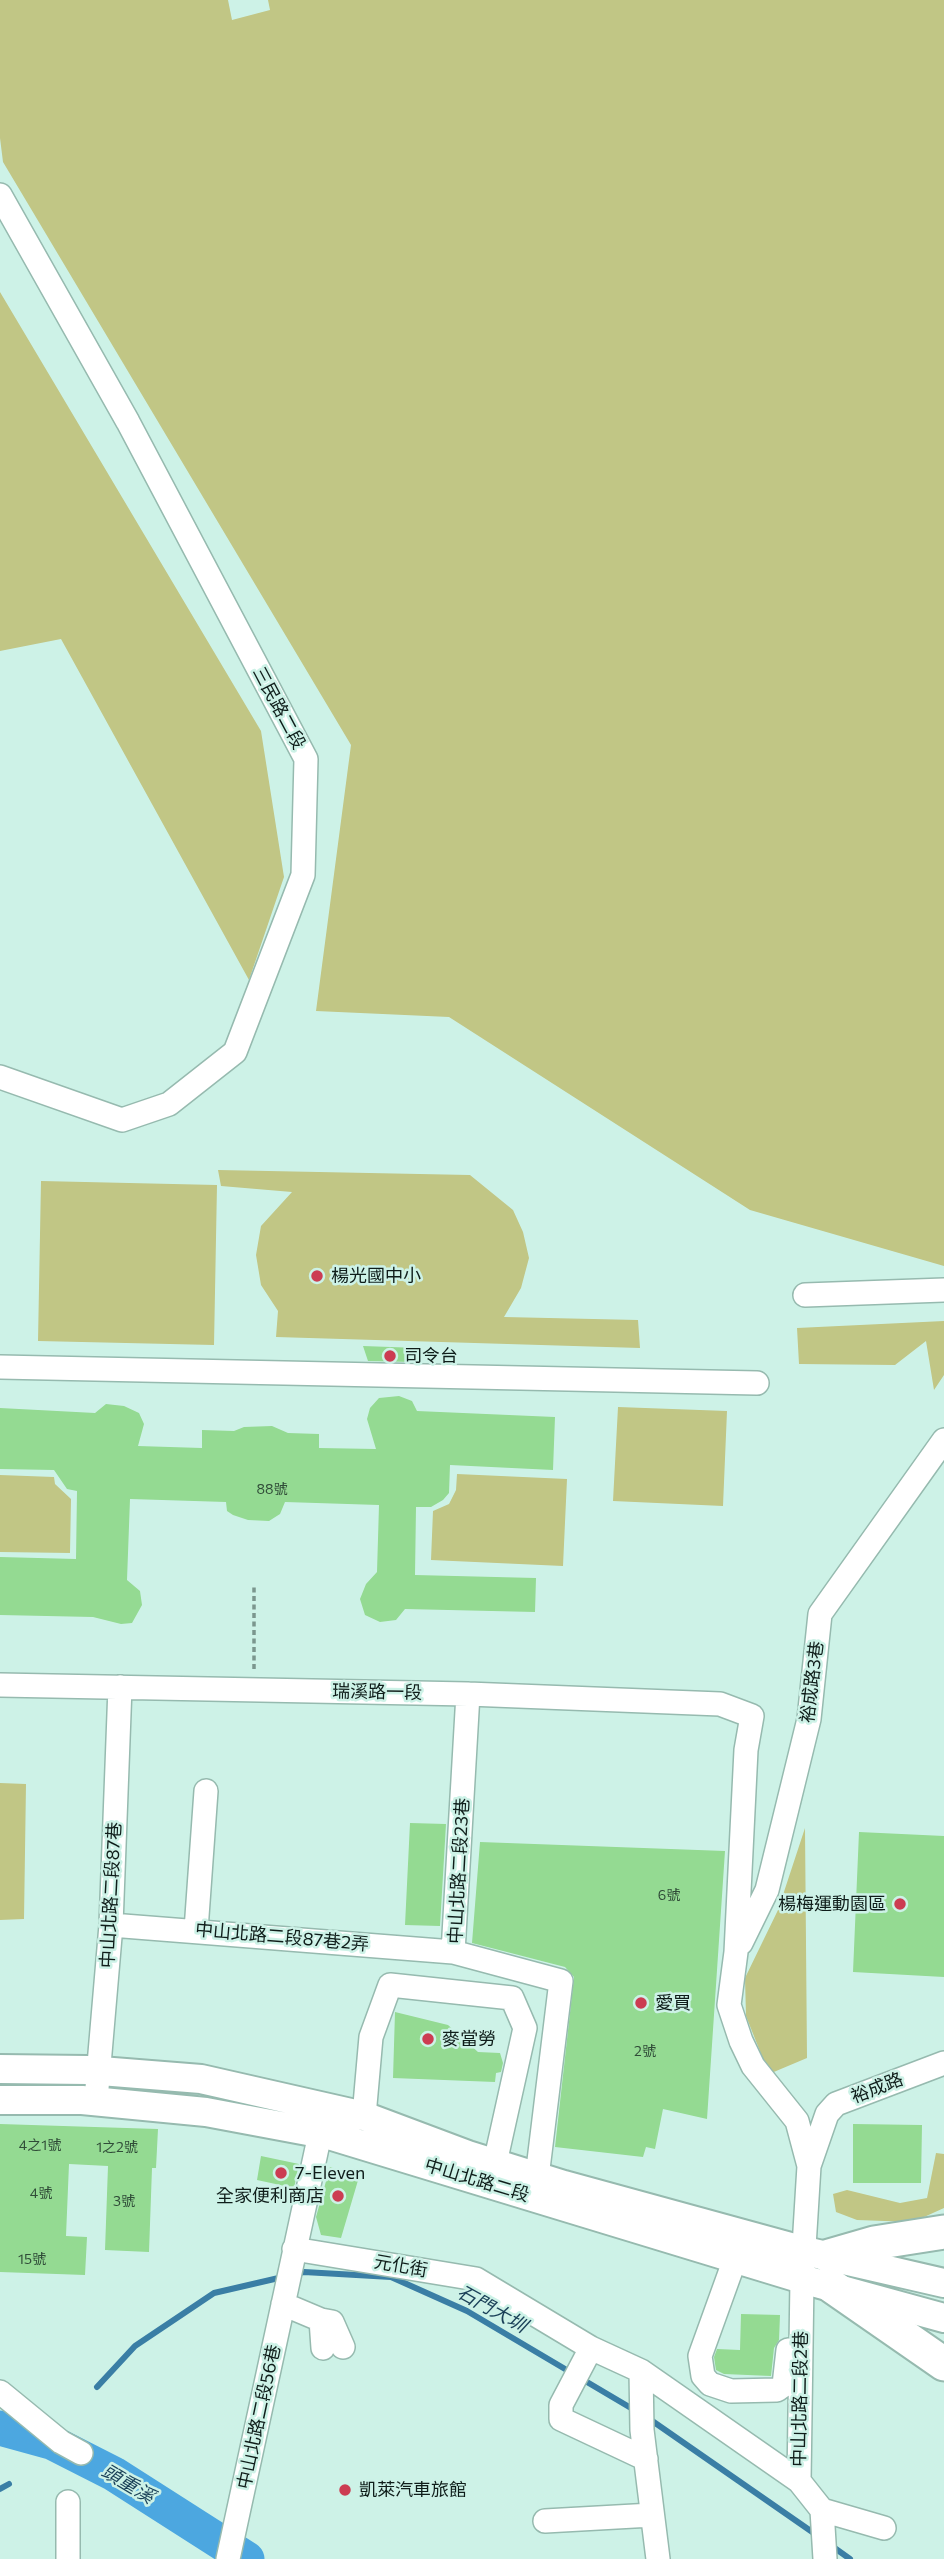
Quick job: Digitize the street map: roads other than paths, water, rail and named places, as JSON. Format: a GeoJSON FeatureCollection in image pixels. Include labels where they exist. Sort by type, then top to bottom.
{"type":"FeatureCollection","features":[{"type":"Feature","properties":{"kind":"highway"},"geometry":{"type":"LineString","coordinates":[[812,2270],[874,2243],[944,2232]]}},
{"type":"Feature","properties":{"kind":"highway"},"geometry":{"type":"LineString","coordinates":[[812,2270],[944,2364]]}},
{"type":"Feature","properties":{"kind":"main road","name":"中山北路二段"},"geometry":{"type":"LineString","coordinates":[[0,2069],[98,2070],[201,2079],[364,2116],[944,2318]]}},
{"type":"Feature","properties":{"kind":"main road","name":"中山北路二段"},"geometry":{"type":"LineString","coordinates":[[0,2100],[96,2102],[205,2112],[320,2134],[735,2259],[812,2270],[944,2283]]}},
{"type":"Feature","properties":{"kind":"street","name":"三民路二段"},"geometry":{"type":"LineString","coordinates":[[0,195],[128,422],[306,759],[303,875],[235,1052],[169,1104],[122,1120],[0,1077]]}},
{"type":"Feature","properties":{"kind":"street"},"geometry":{"type":"LineString","coordinates":[[804,1295],[944,1290]]}},
{"type":"Feature","properties":{"kind":"street"},"geometry":{"type":"LineString","coordinates":[[0,1367],[757,1383]]}},
{"type":"Feature","properties":{"kind":"street","name":"裕成路3巷"},"geometry":{"type":"LineString","coordinates":[[736,1952],[767,1891],[771,1877],[809,1719],[820,1614],[944,1440]]}},
{"type":"Feature","properties":{"kind":"street","name":"瑞溪路一段"},"geometry":{"type":"LineString","coordinates":[[0,1685],[468,1693],[720,1704],[752,1716]]}},
{"type":"Feature","properties":{"kind":"street","name":"中山北路二段87巷"},"geometry":{"type":"LineString","coordinates":[[96,2102],[111,1925],[120,1687]]}},
{"type":"Feature","properties":{"kind":"street","name":"中山北路二段23巷"},"geometry":{"type":"LineString","coordinates":[[468,1693],[453,1952],[561,1981],[537,2177]]}},
{"type":"Feature","properties":{"kind":"street","name":"裕成路3巷"},"geometry":{"type":"LineString","coordinates":[[752,1716],[746,1750],[736,1952],[729,2005],[753,2066],[797,2120],[808,2166],[812,2270]]}},
{"type":"Feature","properties":{"kind":"street"},"geometry":{"type":"LineString","coordinates":[[196,1930],[206,1791]]}},
{"type":"Feature","properties":{"kind":"street","name":"中山北路二段87巷2弄"},"geometry":{"type":"LineString","coordinates":[[111,1925],[453,1952]]}},
{"type":"Feature","properties":{"kind":"street"},"geometry":{"type":"LineString","coordinates":[[364,2116],[371,2037],[390,1985],[512,1998],[525,2028],[495,2163]]}},
{"type":"Feature","properties":{"kind":"street","name":"裕成路"},"geometry":{"type":"LineString","coordinates":[[808,2166],[827,2113],[836,2104],[944,2063]]}},
{"type":"Feature","properties":{"kind":"street"},"geometry":{"type":"LineString","coordinates":[[297,2254],[320,2134]]}},
{"type":"Feature","properties":{"kind":"street","name":"中山北路二段56巷"},"geometry":{"type":"LineString","coordinates":[[230,2549],[284,2299],[297,2254]]}},
{"type":"Feature","properties":{"kind":"street","name":"元化街"},"geometry":{"type":"LineString","coordinates":[[297,2254],[340,2255],[476,2279],[588,2356],[640,2382],[799,2481]]}},
{"type":"Feature","properties":{"kind":"street"},"geometry":{"type":"LineString","coordinates":[[735,2259],[700,2356],[703,2376],[710,2384],[731,2391],[777,2390],[783,2385],[812,2270]]}},
{"type":"Feature","properties":{"kind":"street","name":"中山北路二段2巷"},"geometry":{"type":"LineString","coordinates":[[812,2270],[799,2481],[822,2510]]}},
{"type":"Feature","properties":{"kind":"street"},"geometry":{"type":"LineString","coordinates":[[284,2299],[321,2320],[333,2348]]}},
{"type":"Feature","properties":{"kind":"street"},"geometry":{"type":"LineString","coordinates":[[588,2356],[561,2404],[561,2419],[646,2459]]}},
{"type":"Feature","properties":{"kind":"street"},"geometry":{"type":"LineString","coordinates":[[640,2382],[642,2430],[658,2559]]}},
{"type":"Feature","properties":{"kind":"street"},"geometry":{"type":"LineString","coordinates":[[0,2392],[62,2441]]}},
{"type":"Feature","properties":{"kind":"street"},"geometry":{"type":"LineString","coordinates":[[68,2502],[68,2559]]}},
{"type":"Feature","properties":{"kind":"street"},"geometry":{"type":"LineString","coordinates":[[825,2559],[822,2510],[884,2528]]}},
{"type":"Feature","properties":{"kind":"street"},"geometry":{"type":"LineString","coordinates":[[545,2521],[652,2515]]}},
{"type":"Feature","properties":{"kind":"waterway","name":"石門大圳"},"geometry":{"type":"LineString","coordinates":[[294,2274],[304,2272],[391,2277],[467,2311],[636,2411]]}},
{"type":"Feature","properties":{"kind":"waterway","name":"石門大圳"},"geometry":{"type":"LineString","coordinates":[[97,2387],[135,2346],[214,2293],[283,2277]]}},
{"type":"Feature","properties":{"kind":"waterway","name":"石門大圳"},"geometry":{"type":"LineString","coordinates":[[648,2418],[818,2536]]}},
{"type":"Feature","properties":{"kind":"waterway","name":"頭重溪"},"geometry":{"type":"LineString","coordinates":[[0,2428],[51,2442],[114,2474],[247,2559]]}},
{"type":"Feature","properties":{"kind":"waterway","name":"石門大圳"},"geometry":{"type":"LineString","coordinates":[[0,2489],[9,2484]]}},
{"type":"Feature","properties":{"kind":"waterway","name":"石門大圳"},"geometry":{"type":"LineString","coordinates":[[829,2544],[850,2559]]}},
{"type":"Feature","properties":{"kind":"place","name":"楊光國中小"},"geometry":{"type":"Point","coordinates":[317,1276]}},
{"type":"Feature","properties":{"kind":"place","name":"司令台"},"geometry":{"type":"Point","coordinates":[390,1356]}},
{"type":"Feature","properties":{"kind":"place","name":"楊梅運動園區"},"geometry":{"type":"Point","coordinates":[900,1904]}},
{"type":"Feature","properties":{"kind":"place","name":"愛買"},"geometry":{"type":"Point","coordinates":[641,2003]}},
{"type":"Feature","properties":{"kind":"place","name":"麥當勞"},"geometry":{"type":"Point","coordinates":[428,2039]}},
{"type":"Feature","properties":{"kind":"place","name":"7-Eleven"},"geometry":{"type":"Point","coordinates":[281,2173]}},
{"type":"Feature","properties":{"kind":"place","name":"全家便利商店"},"geometry":{"type":"Point","coordinates":[338,2196]}},
{"type":"Feature","properties":{"kind":"place","name":"凱萊汽車旅館"},"geometry":{"type":"Point","coordinates":[345,2490]}}]}
